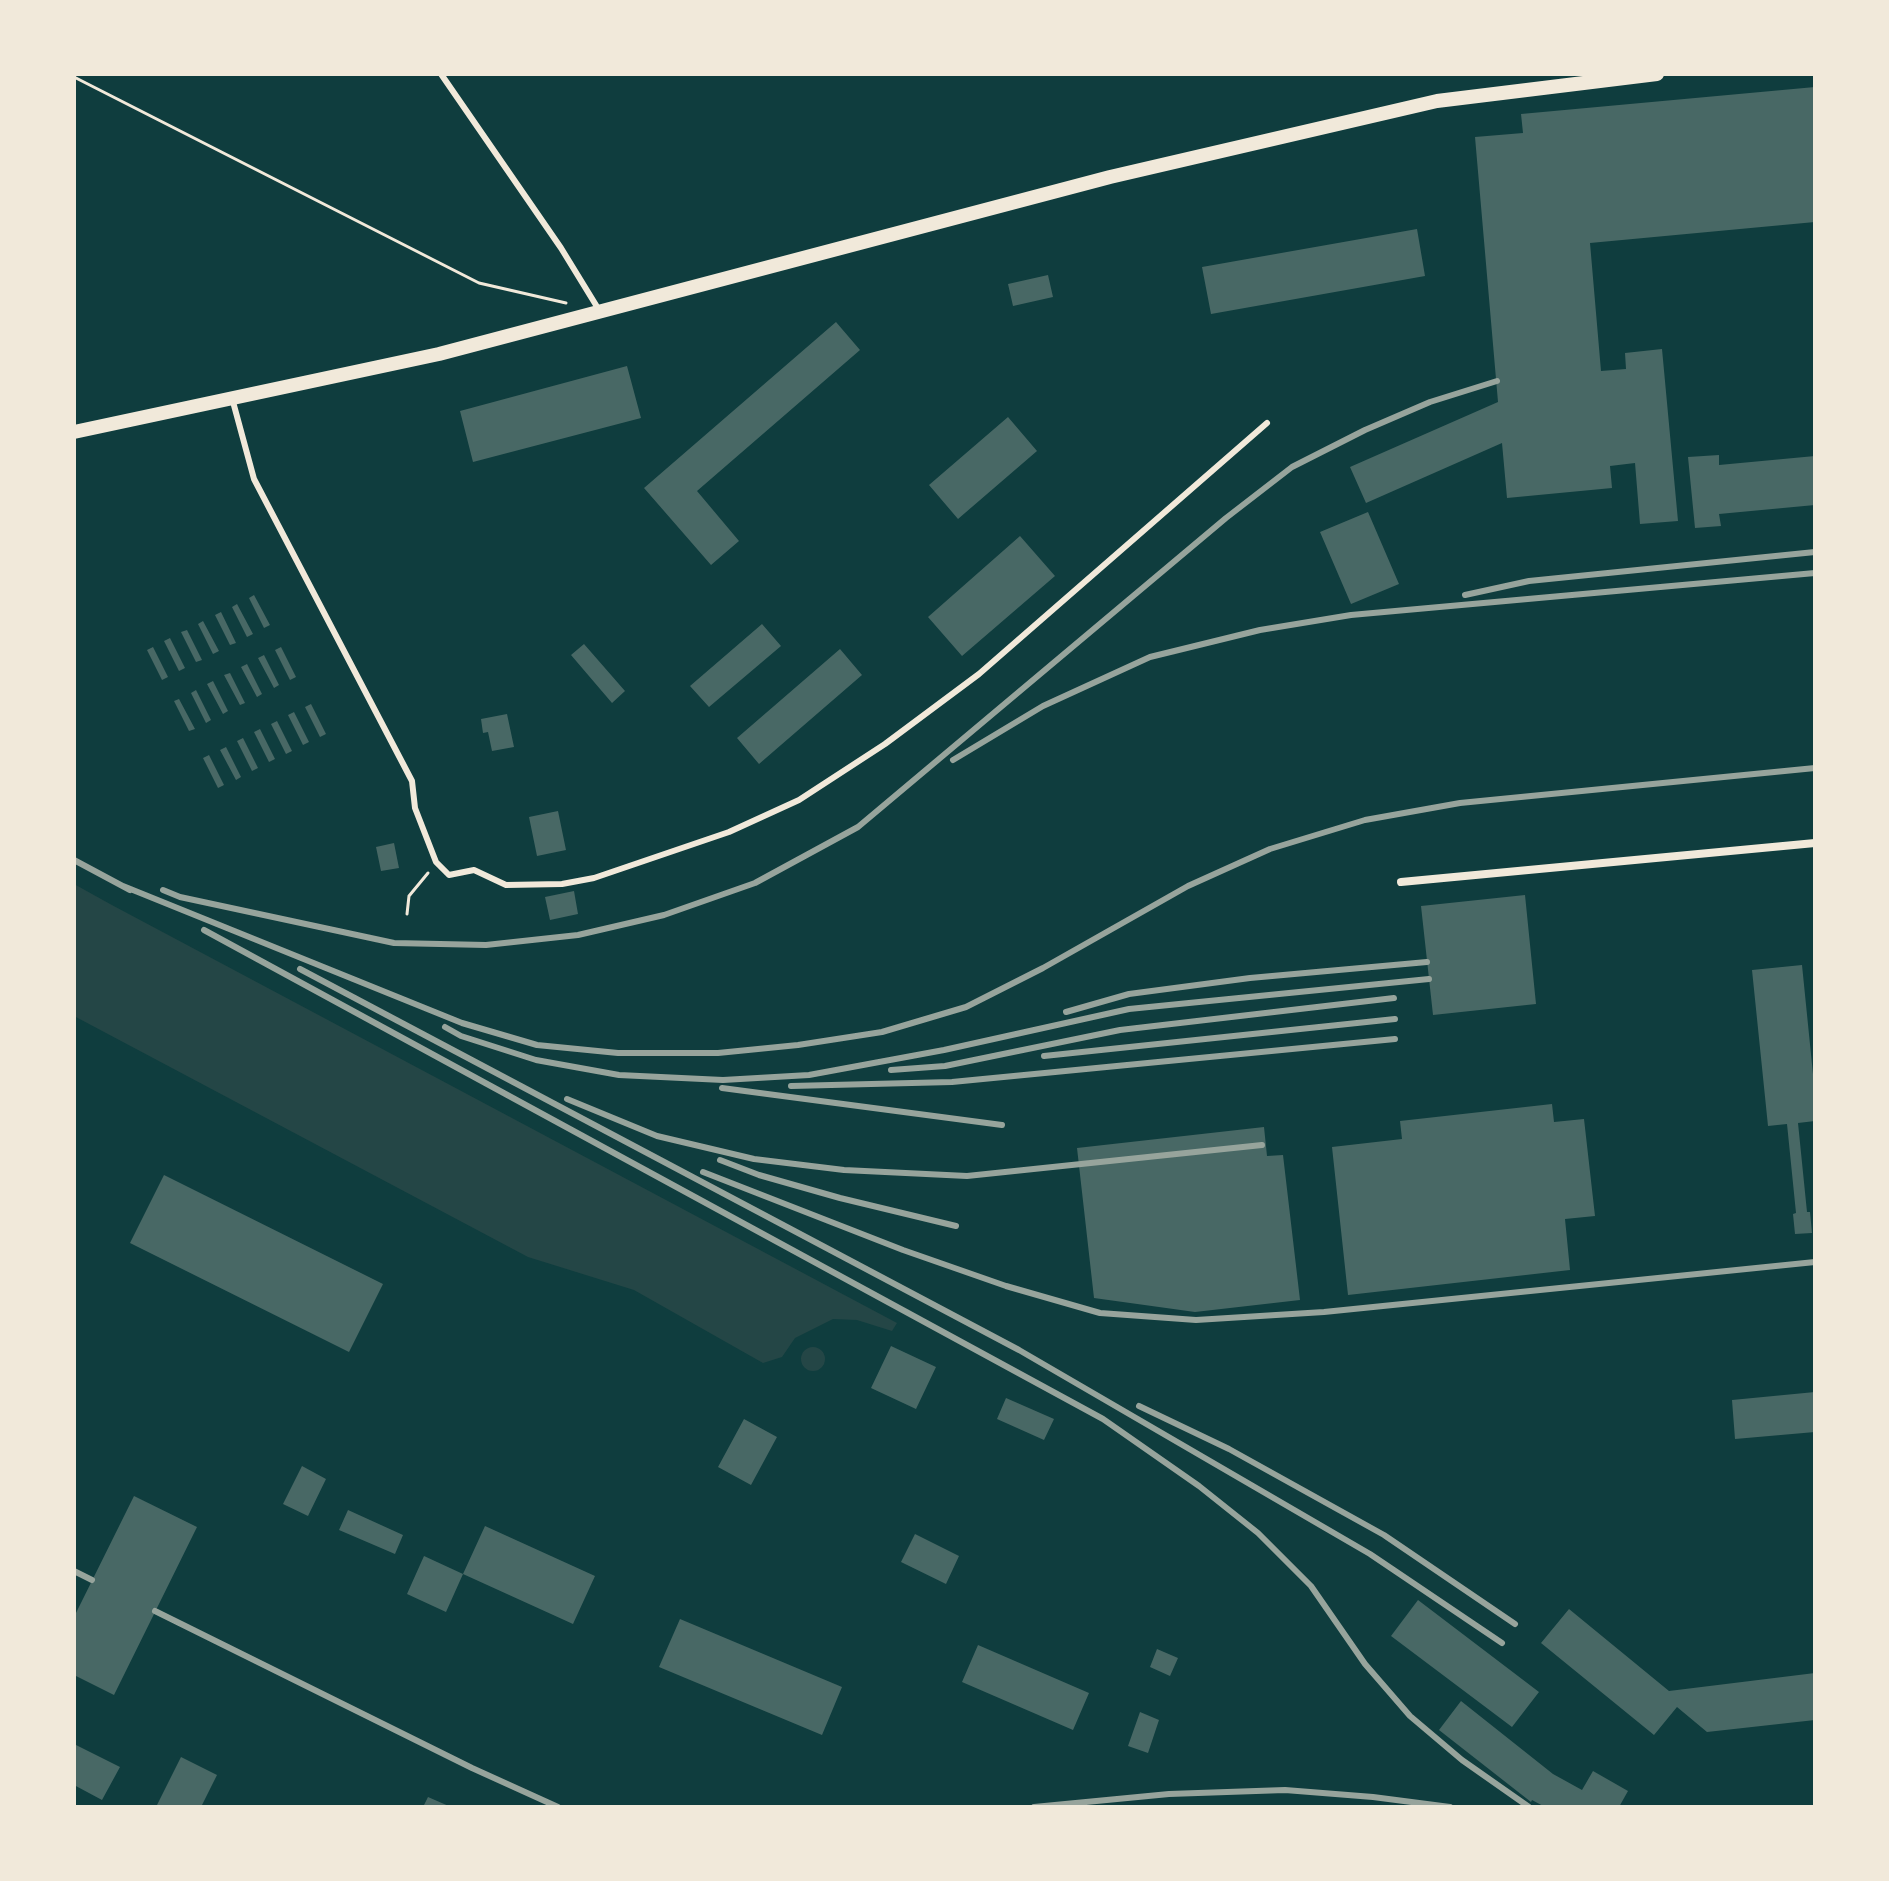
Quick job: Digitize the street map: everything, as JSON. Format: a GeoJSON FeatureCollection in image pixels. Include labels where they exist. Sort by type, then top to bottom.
{"type":"FeatureCollection","features":[{"type":"Feature","properties":{"kind":"street"},"geometry":{"type":"LineString","coordinates":[[74,432],[439,354],[1110,177],[1437,101],[1657,74]]}},
{"type":"Feature","properties":{"kind":"street"},"geometry":{"type":"LineString","coordinates":[[1401,882],[1815,843]]}},
{"type":"Feature","properties":{"kind":"lane"},"geometry":{"type":"LineString","coordinates":[[441,74],[561,248],[599,310]]}},
{"type":"Feature","properties":{"kind":"lane"},"geometry":{"type":"LineString","coordinates":[[232,398],[254,479],[412,781],[415,808],[436,862],[449,875],[474,870],[506,885],[594,878],[729,832],[799,800],[885,744],[979,674],[1267,423]]}},
{"type":"Feature","properties":{"kind":"path"},"geometry":{"type":"LineString","coordinates":[[74,77],[479,283],[569,304]]}},
{"type":"Feature","properties":{"kind":"path"},"geometry":{"type":"LineString","coordinates":[[407,914],[409,896],[436,862]]}},
{"type":"Feature","properties":{"kind":"shaded area"},"geometry":{"type":"Polygon","coordinates":[[[74,884],[897,1323],[892,1331],[857,1320],[833,1319],[795,1338],[782,1357],[763,1363],[634,1290],[528,1257],[74,1016],[74,884]]]}},
{"type":"Feature","properties":{"kind":"shaded area"},"geometry":{"type":"Polygon","coordinates":[[[808,1347],[818,1347],[825,1354],[825,1364],[818,1371],[808,1371],[801,1364],[801,1354],[808,1347]]]}},
{"type":"Feature","properties":{"kind":"building"},"geometry":{"type":"Polygon","coordinates":[[[1815,87],[1815,222],[1590,243],[1601,371],[1626,369],[1625,353],[1662,349],[1678,521],[1640,524],[1635,463],[1610,466],[1612,488],[1507,498],[1502,443],[1366,503],[1350,467],[1498,402],[1475,137],[1523,133],[1521,114],[1815,87]]]}},
{"type":"Feature","properties":{"kind":"building"},"geometry":{"type":"Polygon","coordinates":[[[1417,229],[1425,276],[1211,314],[1202,267],[1417,229]]]}},
{"type":"Feature","properties":{"kind":"building"},"geometry":{"type":"Polygon","coordinates":[[[1048,275],[1053,297],[1013,306],[1008,284],[1048,275]]]}},
{"type":"Feature","properties":{"kind":"building"},"geometry":{"type":"Polygon","coordinates":[[[836,322],[860,350],[697,491],[739,541],[711,565],[644,488],[836,322]]]}},
{"type":"Feature","properties":{"kind":"building"},"geometry":{"type":"Polygon","coordinates":[[[627,366],[641,418],[473,462],[460,411],[627,366]]]}},
{"type":"Feature","properties":{"kind":"building"},"geometry":{"type":"Polygon","coordinates":[[[1008,417],[1037,451],[958,519],[929,485],[1008,417]]]}},
{"type":"Feature","properties":{"kind":"building"},"geometry":{"type":"Polygon","coordinates":[[[1719,455],[1719,465],[1815,456],[1815,505],[1719,514],[1721,526],[1695,528],[1688,457],[1719,455]]]}},
{"type":"Feature","properties":{"kind":"building"},"geometry":{"type":"Polygon","coordinates":[[[1368,512],[1399,584],[1351,604],[1320,532],[1368,512]]]}},
{"type":"Feature","properties":{"kind":"building"},"geometry":{"type":"Polygon","coordinates":[[[1020,536],[1055,576],[962,656],[928,617],[1020,536]]]}},
{"type":"Feature","properties":{"kind":"building"},"geometry":{"type":"Polygon","coordinates":[[[254,595],[270,625],[264,628],[249,598],[254,595]]]}},
{"type":"Feature","properties":{"kind":"building"},"geometry":{"type":"Polygon","coordinates":[[[237,604],[253,634],[247,637],[232,607],[237,604]]]}},
{"type":"Feature","properties":{"kind":"building"},"geometry":{"type":"Polygon","coordinates":[[[221,612],[236,643],[230,645],[215,615],[221,612]]]}},
{"type":"Feature","properties":{"kind":"building"},"geometry":{"type":"Polygon","coordinates":[[[203,621],[219,651],[213,654],[198,624],[203,621]]]}},
{"type":"Feature","properties":{"kind":"building"},"geometry":{"type":"Polygon","coordinates":[[[762,624],[781,646],[709,707],[690,686],[762,624]]]}},
{"type":"Feature","properties":{"kind":"building"},"geometry":{"type":"Polygon","coordinates":[[[187,630],[202,660],[196,662],[181,632],[187,630]]]}},
{"type":"Feature","properties":{"kind":"building"},"geometry":{"type":"Polygon","coordinates":[[[170,638],[185,668],[179,671],[164,641],[170,638]]]}},
{"type":"Feature","properties":{"kind":"building"},"geometry":{"type":"Polygon","coordinates":[[[584,644],[625,691],[612,703],[571,655],[584,644]]]}},
{"type":"Feature","properties":{"kind":"building"},"geometry":{"type":"Polygon","coordinates":[[[153,647],[168,677],[162,680],[147,650],[153,647]]]}},
{"type":"Feature","properties":{"kind":"building"},"geometry":{"type":"Polygon","coordinates":[[[281,647],[296,677],[290,680],[275,650],[281,647]]]}},
{"type":"Feature","properties":{"kind":"building"},"geometry":{"type":"Polygon","coordinates":[[[840,649],[862,675],[759,764],[737,738],[840,649]]]}},
{"type":"Feature","properties":{"kind":"building"},"geometry":{"type":"Polygon","coordinates":[[[264,655],[279,685],[274,688],[258,658],[264,655]]]}},
{"type":"Feature","properties":{"kind":"building"},"geometry":{"type":"Polygon","coordinates":[[[247,664],[262,694],[257,697],[241,667],[247,664]]]}},
{"type":"Feature","properties":{"kind":"building"},"geometry":{"type":"Polygon","coordinates":[[[230,673],[245,703],[240,705],[224,675],[230,673]]]}},
{"type":"Feature","properties":{"kind":"building"},"geometry":{"type":"Polygon","coordinates":[[[213,681],[228,711],[223,714],[207,684],[213,681]]]}},
{"type":"Feature","properties":{"kind":"building"},"geometry":{"type":"Polygon","coordinates":[[[196,690],[211,720],[206,723],[191,693],[196,690]]]}},
{"type":"Feature","properties":{"kind":"building"},"geometry":{"type":"Polygon","coordinates":[[[179,699],[195,729],[189,731],[174,701],[179,699]]]}},
{"type":"Feature","properties":{"kind":"building"},"geometry":{"type":"Polygon","coordinates":[[[311,704],[326,734],[320,737],[305,707],[311,704]]]}},
{"type":"Feature","properties":{"kind":"building"},"geometry":{"type":"Polygon","coordinates":[[[294,712],[309,742],[303,745],[288,715],[294,712]]]}},
{"type":"Feature","properties":{"kind":"building"},"geometry":{"type":"Polygon","coordinates":[[[507,714],[514,747],[492,751],[488,732],[483,733],[481,719],[507,714]]]}},
{"type":"Feature","properties":{"kind":"building"},"geometry":{"type":"Polygon","coordinates":[[[277,721],[292,751],[286,754],[271,724],[277,721]]]}},
{"type":"Feature","properties":{"kind":"building"},"geometry":{"type":"Polygon","coordinates":[[[260,729],[275,759],[269,762],[254,732],[260,729]]]}},
{"type":"Feature","properties":{"kind":"building"},"geometry":{"type":"Polygon","coordinates":[[[243,738],[258,768],[252,771],[237,741],[243,738]]]}},
{"type":"Feature","properties":{"kind":"building"},"geometry":{"type":"Polygon","coordinates":[[[226,747],[241,777],[236,780],[220,750],[226,747]]]}},
{"type":"Feature","properties":{"kind":"building"},"geometry":{"type":"Polygon","coordinates":[[[209,755],[224,785],[218,788],[203,758],[209,755]]]}},
{"type":"Feature","properties":{"kind":"building"},"geometry":{"type":"Polygon","coordinates":[[[558,811],[566,850],[537,856],[529,817],[558,811]]]}},
{"type":"Feature","properties":{"kind":"building"},"geometry":{"type":"Polygon","coordinates":[[[394,843],[399,868],[381,871],[376,847],[394,843]]]}},
{"type":"Feature","properties":{"kind":"building"},"geometry":{"type":"Polygon","coordinates":[[[574,891],[578,914],[550,920],[545,897],[574,891]]]}},
{"type":"Feature","properties":{"kind":"building"},"geometry":{"type":"Polygon","coordinates":[[[1525,895],[1536,1004],[1433,1015],[1421,906],[1525,895]]]}},
{"type":"Feature","properties":{"kind":"building"},"geometry":{"type":"Polygon","coordinates":[[[1802,965],[1815,1121],[1798,1123],[1812,1233],[1795,1234],[1793,1214],[1796,1213],[1787,1124],[1768,1126],[1752,970],[1802,965]]]}},
{"type":"Feature","properties":{"kind":"building"},"geometry":{"type":"Polygon","coordinates":[[[1552,1104],[1554,1122],[1584,1119],[1595,1216],[1565,1219],[1570,1270],[1348,1295],[1332,1147],[1402,1139],[1400,1121],[1552,1104]]]}},
{"type":"Feature","properties":{"kind":"building"},"geometry":{"type":"Polygon","coordinates":[[[1264,1127],[1267,1156],[1283,1155],[1300,1300],[1195,1312],[1094,1298],[1077,1148],[1264,1127]]]}},
{"type":"Feature","properties":{"kind":"building"},"geometry":{"type":"Polygon","coordinates":[[[164,1175],[383,1284],[349,1352],[130,1243],[164,1175]]]}},
{"type":"Feature","properties":{"kind":"building"},"geometry":{"type":"Polygon","coordinates":[[[891,1346],[936,1367],[916,1409],[871,1388],[891,1346]]]}},
{"type":"Feature","properties":{"kind":"building"},"geometry":{"type":"Polygon","coordinates":[[[1815,1392],[1815,1432],[1735,1439],[1732,1400],[1815,1392]]]}},
{"type":"Feature","properties":{"kind":"building"},"geometry":{"type":"Polygon","coordinates":[[[1006,1398],[1054,1419],[1044,1440],[997,1419],[1006,1398]]]}},
{"type":"Feature","properties":{"kind":"building"},"geometry":{"type":"Polygon","coordinates":[[[744,1419],[777,1437],[751,1485],[718,1467],[744,1419]]]}},
{"type":"Feature","properties":{"kind":"building"},"geometry":{"type":"Polygon","coordinates":[[[302,1466],[326,1479],[308,1516],[283,1504],[302,1466]]]}},
{"type":"Feature","properties":{"kind":"building"},"geometry":{"type":"Polygon","coordinates":[[[134,1496],[197,1527],[114,1695],[74,1675],[74,1617],[134,1496]]]}},
{"type":"Feature","properties":{"kind":"building"},"geometry":{"type":"Polygon","coordinates":[[[348,1510],[403,1535],[395,1554],[339,1530],[348,1510]]]}},
{"type":"Feature","properties":{"kind":"building"},"geometry":{"type":"Polygon","coordinates":[[[485,1526],[595,1576],[573,1624],[463,1574],[485,1526]]]}},
{"type":"Feature","properties":{"kind":"building"},"geometry":{"type":"Polygon","coordinates":[[[915,1534],[959,1556],[946,1584],[901,1562],[915,1534]]]}},
{"type":"Feature","properties":{"kind":"building"},"geometry":{"type":"Polygon","coordinates":[[[424,1556],[463,1574],[446,1612],[407,1594],[424,1556]]]}},
{"type":"Feature","properties":{"kind":"building"},"geometry":{"type":"Polygon","coordinates":[[[1418,1600],[1539,1692],[1512,1727],[1391,1636],[1418,1600]]]}},
{"type":"Feature","properties":{"kind":"building"},"geometry":{"type":"Polygon","coordinates":[[[1569,1609],[1669,1691],[1815,1673],[1815,1720],[1707,1732],[1677,1707],[1654,1735],[1541,1643],[1569,1609]]]}},
{"type":"Feature","properties":{"kind":"building"},"geometry":{"type":"Polygon","coordinates":[[[680,1619],[842,1687],[822,1735],[659,1667],[680,1619]]]}},
{"type":"Feature","properties":{"kind":"building"},"geometry":{"type":"Polygon","coordinates":[[[978,1645],[1089,1693],[1073,1730],[962,1682],[978,1645]]]}},
{"type":"Feature","properties":{"kind":"building"},"geometry":{"type":"Polygon","coordinates":[[[1157,1649],[1178,1658],[1170,1676],[1150,1667],[1157,1649]]]}},
{"type":"Feature","properties":{"kind":"building"},"geometry":{"type":"Polygon","coordinates":[[[1461,1701],[1553,1774],[1582,1790],[1593,1771],[1628,1791],[1619,1807],[1545,1807],[1531,1802],[1439,1730],[1461,1701]]]}},
{"type":"Feature","properties":{"kind":"building"},"geometry":{"type":"Polygon","coordinates":[[[1140,1712],[1159,1720],[1148,1753],[1128,1746],[1140,1712]]]}},
{"type":"Feature","properties":{"kind":"building"},"geometry":{"type":"Polygon","coordinates":[[[74,1744],[120,1767],[102,1800],[74,1785],[74,1744]]]}},
{"type":"Feature","properties":{"kind":"building"},"geometry":{"type":"Polygon","coordinates":[[[181,1757],[217,1775],[201,1807],[161,1807],[157,1805],[181,1757]]]}},
{"type":"Feature","properties":{"kind":"building"},"geometry":{"type":"Polygon","coordinates":[[[428,1797],[451,1807],[423,1807],[428,1797]]]}},
{"type":"Feature","properties":{"kind":"railway"},"geometry":{"type":"LineString","coordinates":[[163,890],[180,897],[394,943],[486,945],[578,935],[664,915],[755,883],[858,827],[1226,518],[1292,467],[1430,402],[1497,381]]}},
{"type":"Feature","properties":{"kind":"railway"},"geometry":{"type":"LineString","coordinates":[[1465,595],[1529,581],[1815,552]]}},
{"type":"Feature","properties":{"kind":"railway"},"geometry":{"type":"LineString","coordinates":[[953,760],[1043,706],[1150,657],[1260,630],[1351,615],[1815,573]]}},
{"type":"Feature","properties":{"kind":"railway"},"geometry":{"type":"LineString","coordinates":[[123,886],[462,1023],[537,1045],[618,1053],[718,1053],[882,1032],[966,1007],[1043,968],[1188,886],[1270,849],[1365,820],[1460,803],[1815,768]]}},
{"type":"Feature","properties":{"kind":"railway"},"geometry":{"type":"LineString","coordinates":[[74,860],[130,890]]}},
{"type":"Feature","properties":{"kind":"railway"},"geometry":{"type":"LineString","coordinates":[[204,930],[1103,1419],[1199,1486],[1258,1533],[1311,1586],[1365,1664],[1410,1716],[1462,1760],[1529,1807]]}},
{"type":"Feature","properties":{"kind":"railway"},"geometry":{"type":"LineString","coordinates":[[1066,1012],[1129,994],[1250,978],[1427,962]]}},
{"type":"Feature","properties":{"kind":"railway"},"geometry":{"type":"LineString","coordinates":[[300,969],[1019,1350],[1370,1554],[1502,1643]]}},
{"type":"Feature","properties":{"kind":"railway"},"geometry":{"type":"LineString","coordinates":[[445,1027],[461,1036],[536,1060],[619,1075],[723,1080],[809,1075],[944,1050],[1129,1009],[1429,979]]}},
{"type":"Feature","properties":{"kind":"railway"},"geometry":{"type":"LineString","coordinates":[[891,1070],[945,1066],[1120,1030],[1394,998]]}},
{"type":"Feature","properties":{"kind":"railway"},"geometry":{"type":"LineString","coordinates":[[1044,1056],[1395,1019]]}},
{"type":"Feature","properties":{"kind":"railway"},"geometry":{"type":"LineString","coordinates":[[791,1086],[952,1082],[1395,1039]]}},
{"type":"Feature","properties":{"kind":"railway"},"geometry":{"type":"LineString","coordinates":[[722,1088],[1002,1125]]}},
{"type":"Feature","properties":{"kind":"railway"},"geometry":{"type":"LineString","coordinates":[[567,1099],[657,1136],[754,1159],[844,1170],[967,1176],[1262,1145]]}},
{"type":"Feature","properties":{"kind":"railway"},"geometry":{"type":"LineString","coordinates":[[720,1160],[759,1175],[840,1198],[956,1226]]}},
{"type":"Feature","properties":{"kind":"railway"},"geometry":{"type":"LineString","coordinates":[[703,1172],[903,1250],[1006,1286],[1100,1313],[1196,1320],[1324,1312],[1815,1262]]}},
{"type":"Feature","properties":{"kind":"railway"},"geometry":{"type":"LineString","coordinates":[[1139,1406],[1229,1449],[1384,1535],[1515,1624]]}},
{"type":"Feature","properties":{"kind":"railway"},"geometry":{"type":"LineString","coordinates":[[74,1571],[92,1580]]}},
{"type":"Feature","properties":{"kind":"railway"},"geometry":{"type":"LineString","coordinates":[[155,1611],[472,1768],[558,1807]]}},
{"type":"Feature","properties":{"kind":"railway"},"geometry":{"type":"LineString","coordinates":[[1034,1807],[1169,1794],[1285,1790],[1450,1807]]}}]}
